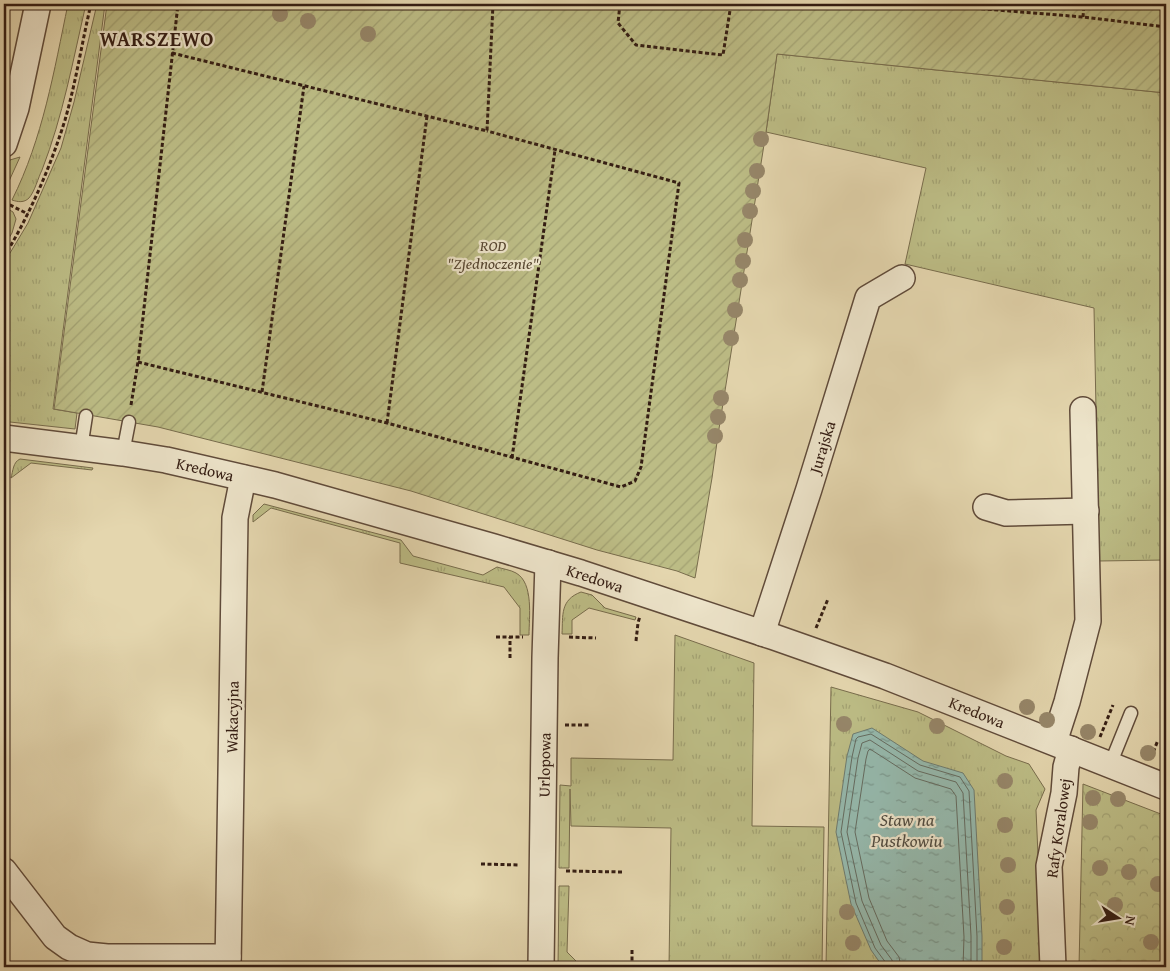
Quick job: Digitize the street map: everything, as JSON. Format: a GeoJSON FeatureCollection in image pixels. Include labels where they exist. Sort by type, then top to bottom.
{"type":"FeatureCollection","features":[{"type":"Feature","properties":{"kind":"street"},"geometry":{"type":"LineString","coordinates":[[4,144],[16,108],[38,4]]}},
{"type":"Feature","properties":{"kind":"street","name":"Jurajska"},"geometry":{"type":"LineString","coordinates":[[762,633],[868,298],[902,278]]}},
{"type":"Feature","properties":{"kind":"street"},"geometry":{"type":"LineString","coordinates":[[1082,753],[1066,702],[1088,621],[1083,410]]}},
{"type":"Feature","properties":{"kind":"street","name":"Kredowa"},"geometry":{"type":"LineString","coordinates":[[4,438],[166,460],[275,485],[548,563],[808,648],[914,686],[1166,787]]}},
{"type":"Feature","properties":{"kind":"street","name":"Wakacyjna"},"geometry":{"type":"LineString","coordinates":[[4,871],[55,937],[69,947],[87,955],[228,962],[235,518],[243,478]]}},
{"type":"Feature","properties":{"kind":"street"},"geometry":{"type":"LineString","coordinates":[[986,507],[1006,512],[1086,511]]}},
{"type":"Feature","properties":{"kind":"street","name":"Urlopowa"},"geometry":{"type":"LineString","coordinates":[[541,967],[548,563]]}},
{"type":"Feature","properties":{"kind":"street","name":"Rafy Koralowej"},"geometry":{"type":"LineString","coordinates":[[1053,967],[1050,866],[1064,793],[1066,767],[1082,753]]}},
{"type":"Feature","properties":{"kind":"lane"},"geometry":{"type":"LineString","coordinates":[[81,448],[86,416]]}},
{"type":"Feature","properties":{"kind":"lane"},"geometry":{"type":"LineString","coordinates":[[123,453],[128,422]]}},
{"type":"Feature","properties":{"kind":"lane"},"geometry":{"type":"LineString","coordinates":[[1082,753],[1131,713]]}},
{"type":"Feature","properties":{"kind":"path"},"geometry":{"type":"LineString","coordinates":[[4,257],[39,191],[61,132],[91,4]]}},
{"type":"Feature","properties":{"kind":"path"},"geometry":{"type":"LineString","coordinates":[[128,422],[138,362],[178,4]]}},
{"type":"Feature","properties":{"kind":"path"},"geometry":{"type":"LineString","coordinates":[[487,131],[494,4]]}},
{"type":"Feature","properties":{"kind":"path"},"geometry":{"type":"LineString","coordinates":[[620,4],[618,23],[636,45],[723,55],[731,4]]}},
{"type":"Feature","properties":{"kind":"path"},"geometry":{"type":"LineString","coordinates":[[924,4],[1083,17],[1166,27]]}},
{"type":"Feature","properties":{"kind":"path"},"geometry":{"type":"LineString","coordinates":[[1083,17],[1084,4]]}},
{"type":"Feature","properties":{"kind":"path"},"geometry":{"type":"LineString","coordinates":[[138,362],[387,423],[620,487],[635,481],[641,467],[679,184],[487,131],[172,53]]}},
{"type":"Feature","properties":{"kind":"path"},"geometry":{"type":"LineString","coordinates":[[262,392],[304,86]]}},
{"type":"Feature","properties":{"kind":"path"},"geometry":{"type":"LineString","coordinates":[[387,423],[427,116]]}},
{"type":"Feature","properties":{"kind":"path"},"geometry":{"type":"LineString","coordinates":[[512,458],[555,150]]}},
{"type":"Feature","properties":{"kind":"path"},"geometry":{"type":"LineString","coordinates":[[4,202],[28,214]]}},
{"type":"Feature","properties":{"kind":"path"},"geometry":{"type":"LineString","coordinates":[[808,648],[828,599]]}},
{"type":"Feature","properties":{"kind":"path"},"geometry":{"type":"LineString","coordinates":[[636,641],[640,615]]}},
{"type":"Feature","properties":{"kind":"path"},"geometry":{"type":"LineString","coordinates":[[496,637],[522,637]]}},
{"type":"Feature","properties":{"kind":"path"},"geometry":{"type":"LineString","coordinates":[[510,637],[510,658]]}},
{"type":"Feature","properties":{"kind":"path"},"geometry":{"type":"LineString","coordinates":[[566,637],[596,638]]}},
{"type":"Feature","properties":{"kind":"path"},"geometry":{"type":"LineString","coordinates":[[1082,753],[1113,705]]}},
{"type":"Feature","properties":{"kind":"path"},"geometry":{"type":"LineString","coordinates":[[576,725],[591,725]]}},
{"type":"Feature","properties":{"kind":"path"},"geometry":{"type":"LineString","coordinates":[[481,864],[520,865]]}},
{"type":"Feature","properties":{"kind":"path"},"geometry":{"type":"LineString","coordinates":[[565,871],[623,872]]}},
{"type":"Feature","properties":{"kind":"path"},"geometry":{"type":"LineString","coordinates":[[632,949],[632,967]]}},
{"type":"Feature","properties":{"kind":"green space"},"geometry":{"type":"Polygon","coordinates":[[[68,4],[86,4],[62,109],[33,192],[25,201],[14,201],[12,200],[23,177],[40,128],[68,4]]]}},
{"type":"Feature","properties":{"kind":"green space"},"geometry":{"type":"Polygon","coordinates":[[[97,4],[105,4],[53,409],[77,413],[75,429],[4,421],[4,263],[28,223],[61,148],[97,4]]]}},
{"type":"Feature","properties":{"kind":"green space","name":"ROD \"Zjednoczenie\""},"geometry":{"type":"Polygon","coordinates":[[[107,4],[1166,4],[1166,93],[777,54],[695,578],[677,571],[597,550],[411,491],[158,427],[54,409],[107,4]]]}},
{"type":"Feature","properties":{"kind":"green space"},"geometry":{"type":"Polygon","coordinates":[[[777,54],[1166,93],[1166,560],[1099,561],[1094,308],[905,264],[926,168],[766,132],[777,54]]]}},
{"type":"Feature","properties":{"kind":"green space"},"geometry":{"type":"Polygon","coordinates":[[[20,157],[4,192],[4,173],[10,160],[20,157]]]}},
{"type":"Feature","properties":{"kind":"green space"},"geometry":{"type":"Polygon","coordinates":[[[8,209],[13,212],[16,219],[12,233],[4,246],[4,217],[8,209]]]}},
{"type":"Feature","properties":{"kind":"green space"},"geometry":{"type":"Polygon","coordinates":[[[20,459],[93,468],[92,470],[31,463],[11,478],[15,464],[20,459]]]}},
{"type":"Feature","properties":{"kind":"green space"},"geometry":{"type":"Polygon","coordinates":[[[264,504],[401,540],[413,556],[483,575],[497,567],[514,572],[522,578],[528,593],[530,611],[529,635],[520,635],[520,608],[504,587],[400,563],[400,543],[271,508],[253,522],[253,515],[264,504]]]}},
{"type":"Feature","properties":{"kind":"green space"},"geometry":{"type":"Polygon","coordinates":[[[581,592],[592,595],[605,608],[636,617],[635,620],[589,608],[572,620],[572,634],[562,634],[563,614],[566,604],[574,595],[581,592]]]}},
{"type":"Feature","properties":{"kind":"green space"},"geometry":{"type":"Polygon","coordinates":[[[675,635],[754,663],[752,826],[824,827],[822,967],[669,967],[671,828],[571,826],[570,789],[569,868],[559,868],[560,785],[571,786],[571,758],[673,760],[675,635]]]}},
{"type":"Feature","properties":{"kind":"green space"},"geometry":{"type":"Polygon","coordinates":[[[831,687],[918,712],[1006,756],[1029,764],[1045,789],[1036,810],[1043,967],[826,967],[831,687]]]}},
{"type":"Feature","properties":{"kind":"green space"},"geometry":{"type":"Polygon","coordinates":[[[1083,784],[1166,816],[1166,967],[1079,967],[1083,784]]]}},
{"type":"Feature","properties":{"kind":"green space"},"geometry":{"type":"Polygon","coordinates":[[[559,886],[569,886],[567,952],[582,967],[558,967],[559,886]]]}},
{"type":"Feature","properties":{"kind":"water","name":"Staw na Pustkowiu"},"geometry":{"type":"Polygon","coordinates":[[[872,728],[923,761],[963,773],[974,790],[982,967],[883,967],[871,950],[851,904],[836,832],[847,756],[853,734],[872,728]]]}},
{"type":"Feature","properties":{"kind":"district","name":"WARSZEWO"},"geometry":{"type":"Point","coordinates":[157,39]}}]}
